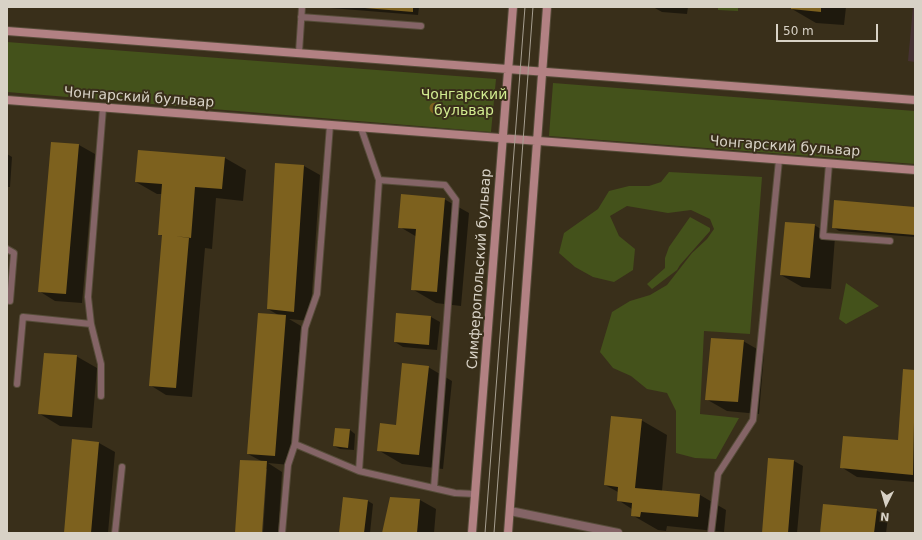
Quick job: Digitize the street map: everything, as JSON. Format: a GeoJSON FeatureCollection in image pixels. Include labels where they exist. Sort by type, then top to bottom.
{"type":"FeatureCollection","features":[{"type":"Feature","properties":{"kind":"main road","name":"Симферопольский бульвар"},"geometry":{"type":"LineString","coordinates":[[472,533],[513,7]]}},
{"type":"Feature","properties":{"kind":"main road"},"geometry":{"type":"LineString","coordinates":[[508,533],[547,7]]}},
{"type":"Feature","properties":{"kind":"main road"},"geometry":{"type":"LineString","coordinates":[[7,31],[915,100]]}},
{"type":"Feature","properties":{"kind":"main road","name":"Чонгарский бульвар"},"geometry":{"type":"LineString","coordinates":[[7,100],[915,170]]}},
{"type":"Feature","properties":{"kind":"street"},"geometry":{"type":"LineString","coordinates":[[510,511],[618,533]]}},
{"type":"Feature","properties":{"kind":"lane"},"geometry":{"type":"LineString","coordinates":[[299,52],[302,7]]}},
{"type":"Feature","properties":{"kind":"lane"},"geometry":{"type":"LineString","coordinates":[[301,17],[421,26]]}},
{"type":"Feature","properties":{"kind":"lane"},"geometry":{"type":"LineString","coordinates":[[101,396],[101,364],[91,324],[88,298],[103,108]]}},
{"type":"Feature","properties":{"kind":"lane"},"geometry":{"type":"LineString","coordinates":[[282,533],[288,465],[295,444],[305,328],[317,294],[330,125]]}},
{"type":"Feature","properties":{"kind":"lane"},"geometry":{"type":"LineString","coordinates":[[359,471],[379,180],[361,128]]}},
{"type":"Feature","properties":{"kind":"lane"},"geometry":{"type":"LineString","coordinates":[[711,533],[718,474],[753,420],[779,160]]}},
{"type":"Feature","properties":{"kind":"lane"},"geometry":{"type":"LineString","coordinates":[[829,164],[822,236],[890,241]]}},
{"type":"Feature","properties":{"kind":"lane"},"geometry":{"type":"LineString","coordinates":[[379,180],[444,185],[456,200],[434,488]]}},
{"type":"Feature","properties":{"kind":"lane"},"geometry":{"type":"LineString","coordinates":[[7,249],[14,253],[10,301]]}},
{"type":"Feature","properties":{"kind":"lane"},"geometry":{"type":"LineString","coordinates":[[17,384],[22,317],[91,324]]}},
{"type":"Feature","properties":{"kind":"lane"},"geometry":{"type":"LineString","coordinates":[[295,444],[359,471],[455,493],[475,494]]}},
{"type":"Feature","properties":{"kind":"lane"},"geometry":{"type":"LineString","coordinates":[[116,533],[122,467]]}},
{"type":"Feature","properties":{"kind":"shaded area"},"geometry":{"type":"Polygon","coordinates":[[[913,7],[915,7],[915,62],[908,61],[913,7]]]}},
{"type":"Feature","properties":{"kind":"green space"},"geometry":{"type":"Polygon","coordinates":[[[718,7],[738,7],[738,11],[718,10],[718,7]]]}},
{"type":"Feature","properties":{"kind":"green space","name":"Чонгарский бульвар"},"geometry":{"type":"Polygon","coordinates":[[[7,42],[496,79],[491,132],[7,92],[7,42]]]}},
{"type":"Feature","properties":{"kind":"green space"},"geometry":{"type":"Polygon","coordinates":[[[553,83],[915,111],[915,164],[549,136],[553,83]]]}},
{"type":"Feature","properties":{"kind":"green space"},"geometry":{"type":"Polygon","coordinates":[[[669,172],[762,177],[750,334],[704,331],[700,414],[739,418],[716,459],[695,458],[676,453],[676,411],[667,393],[647,389],[631,376],[613,368],[600,352],[612,312],[630,301],[650,295],[667,285],[692,253],[707,239],[714,229],[710,219],[691,210],[668,213],[627,206],[610,216],[619,236],[635,249],[633,270],[614,282],[593,277],[575,267],[559,253],[564,233],[598,209],[609,191],[629,186],[649,186],[661,182],[669,172]]]}},
{"type":"Feature","properties":{"kind":"green space"},"geometry":{"type":"Polygon","coordinates":[[[690,217],[710,228],[710,231],[677,270],[652,289],[647,284],[665,268],[665,258],[669,247],[690,217]]]}},
{"type":"Feature","properties":{"kind":"green space"},"geometry":{"type":"Polygon","coordinates":[[[846,283],[879,306],[846,324],[839,319],[846,283]]]}},
{"type":"Feature","properties":{"kind":"building"},"geometry":{"type":"Polygon","coordinates":[[[353,7],[413,7],[413,12],[353,7]]]}},
{"type":"Feature","properties":{"kind":"building"},"geometry":{"type":"Polygon","coordinates":[[[791,7],[821,7],[821,12],[791,9],[791,7]]]}},
{"type":"Feature","properties":{"kind":"building"},"geometry":{"type":"Polygon","coordinates":[[[433,103],[437,103],[439,104],[439,112],[433,113],[430,110],[430,106],[433,103]]]}},
{"type":"Feature","properties":{"kind":"building"},"geometry":{"type":"Polygon","coordinates":[[[51,142],[79,144],[66,294],[38,292],[51,142]]]}},
{"type":"Feature","properties":{"kind":"building"},"geometry":{"type":"Polygon","coordinates":[[[138,150],[225,157],[222,189],[195,187],[191,238],[175,236],[189,238],[176,388],[149,386],[162,235],[158,235],[162,184],[135,182],[138,150]]]}},
{"type":"Feature","properties":{"kind":"building"},"geometry":{"type":"Polygon","coordinates":[[[275,163],[304,165],[294,312],[267,309],[275,163]]]}},
{"type":"Feature","properties":{"kind":"building"},"geometry":{"type":"Polygon","coordinates":[[[401,194],[445,198],[437,292],[411,290],[416,229],[398,228],[401,194]]]}},
{"type":"Feature","properties":{"kind":"building"},"geometry":{"type":"Polygon","coordinates":[[[834,200],[915,207],[915,235],[832,228],[834,200]]]}},
{"type":"Feature","properties":{"kind":"building"},"geometry":{"type":"Polygon","coordinates":[[[785,222],[815,224],[810,278],[780,275],[785,222]]]}},
{"type":"Feature","properties":{"kind":"building"},"geometry":{"type":"Polygon","coordinates":[[[258,313],[286,315],[275,456],[247,454],[258,313]]]}},
{"type":"Feature","properties":{"kind":"building"},"geometry":{"type":"Polygon","coordinates":[[[396,313],[431,316],[429,345],[394,342],[396,313]]]}},
{"type":"Feature","properties":{"kind":"building"},"geometry":{"type":"Polygon","coordinates":[[[711,338],[744,340],[738,402],[705,400],[711,338]]]}},
{"type":"Feature","properties":{"kind":"building"},"geometry":{"type":"Polygon","coordinates":[[[44,353],[77,355],[72,417],[38,414],[44,353]]]}},
{"type":"Feature","properties":{"kind":"building"},"geometry":{"type":"Polygon","coordinates":[[[402,363],[429,366],[419,455],[377,451],[380,423],[396,425],[402,363]]]}},
{"type":"Feature","properties":{"kind":"building"},"geometry":{"type":"Polygon","coordinates":[[[903,369],[915,370],[913,475],[840,468],[843,436],[898,440],[903,369]]]}},
{"type":"Feature","properties":{"kind":"building"},"geometry":{"type":"Polygon","coordinates":[[[611,416],[642,419],[635,488],[700,494],[698,517],[641,512],[640,517],[631,516],[632,503],[617,501],[618,487],[604,485],[611,416]]]}},
{"type":"Feature","properties":{"kind":"building"},"geometry":{"type":"Polygon","coordinates":[[[335,428],[350,429],[348,448],[333,446],[335,428]]]}},
{"type":"Feature","properties":{"kind":"building"},"geometry":{"type":"Polygon","coordinates":[[[72,439],[99,442],[91,533],[64,533],[72,439]]]}},
{"type":"Feature","properties":{"kind":"building"},"geometry":{"type":"Polygon","coordinates":[[[768,458],[794,460],[788,533],[762,533],[768,458]]]}},
{"type":"Feature","properties":{"kind":"building"},"geometry":{"type":"Polygon","coordinates":[[[240,460],[267,461],[262,533],[235,533],[240,460]]]}},
{"type":"Feature","properties":{"kind":"building"},"geometry":{"type":"Polygon","coordinates":[[[343,497],[368,500],[364,533],[339,533],[343,497]]]}},
{"type":"Feature","properties":{"kind":"building"},"geometry":{"type":"Polygon","coordinates":[[[390,497],[420,499],[417,533],[382,533],[390,497]]]}},
{"type":"Feature","properties":{"kind":"building"},"geometry":{"type":"Polygon","coordinates":[[[823,504],[877,509],[874,533],[820,533],[823,504]]]}},
{"type":"Feature","properties":{"kind":"tram line"},"geometry":{"type":"LineString","coordinates":[[485,533],[525,7]]}},
{"type":"Feature","properties":{"kind":"tram line"},"geometry":{"type":"LineString","coordinates":[[494,533],[533,7]]}}]}
